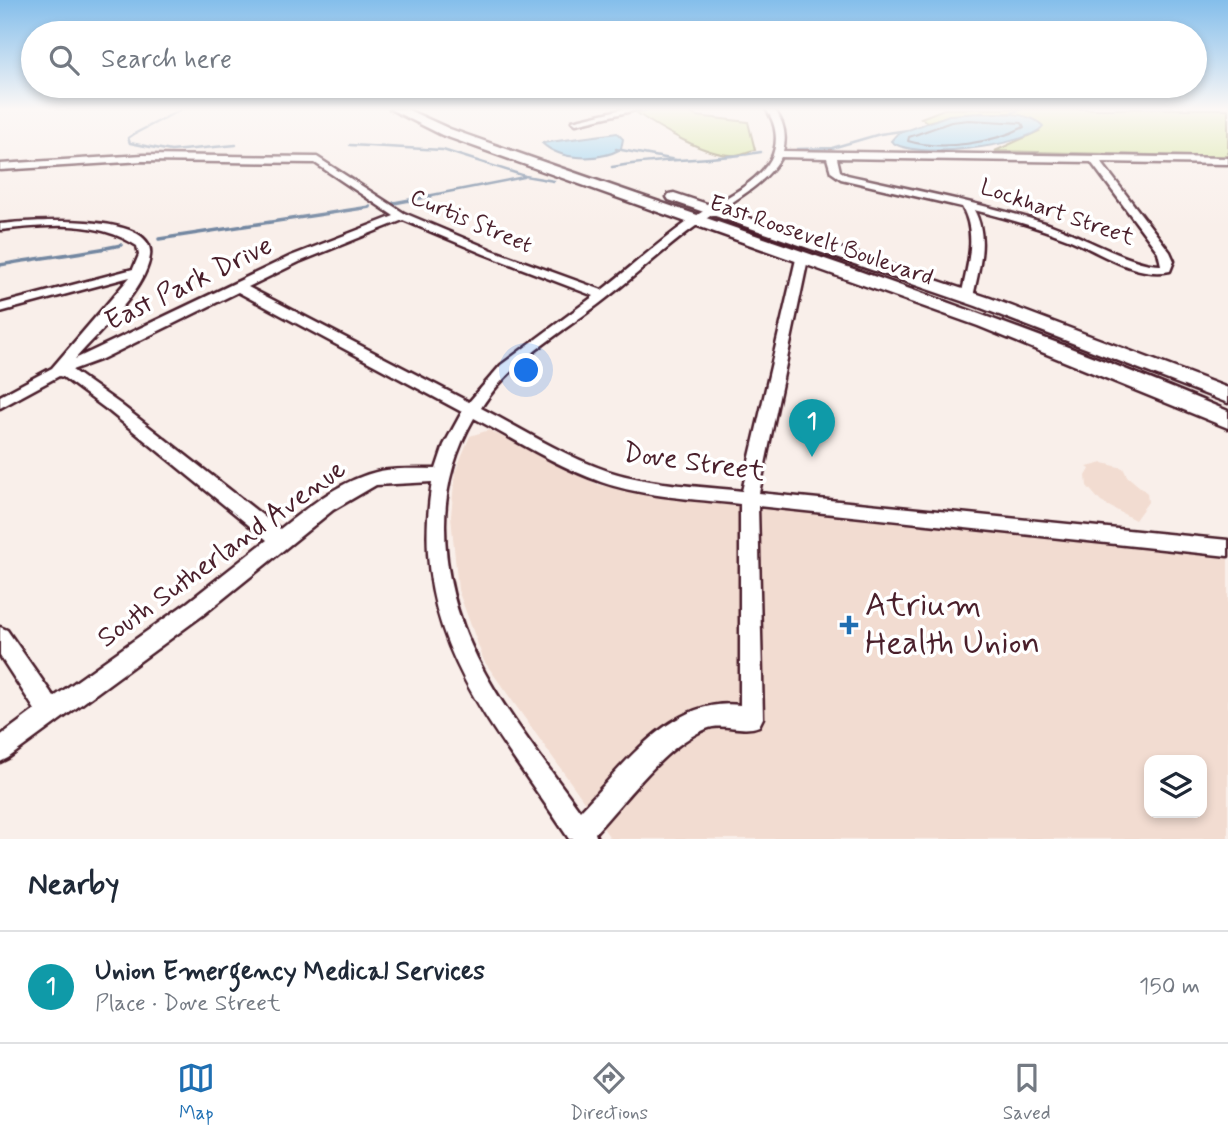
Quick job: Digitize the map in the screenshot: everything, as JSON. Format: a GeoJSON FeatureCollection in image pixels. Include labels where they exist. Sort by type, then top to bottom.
{"type":"FeatureCollection","features":[{"type":"Feature","properties":{"kind":"highway","name":"East Roosevelt Boulevard"},"geometry":{"type":"LineString","coordinates":[[493,148],[985,322],[1128,377],[1228,421]]}},
{"type":"Feature","properties":{"kind":"highway","name":"East Roosevelt Boulevard"},"geometry":{"type":"LineString","coordinates":[[529,148],[967,296],[1228,396]]}},
{"type":"Feature","properties":{"kind":"street"},"geometry":{"type":"LineString","coordinates":[[778,148],[777,154],[757,179],[696,221],[515,362],[481,396],[449,451],[442,475],[437,536],[439,577],[444,608],[457,643],[476,683],[582,835],[676,732],[705,717],[728,715],[751,718],[749,500],[802,259]]}},
{"type":"Feature","properties":{"kind":"street"},"geometry":{"type":"LineString","coordinates":[[777,154],[832,157],[1228,161]]}},
{"type":"Feature","properties":{"kind":"street","name":"Lockhart Street"},"geometry":{"type":"LineString","coordinates":[[832,157],[836,172],[844,177],[965,203],[1036,224],[1156,270],[1166,268],[1168,261],[1164,252],[1094,159]]}},
{"type":"Feature","properties":{"kind":"street","name":"Curtis Street"},"geometry":{"type":"LineString","coordinates":[[0,167],[143,158],[317,160],[402,216],[488,253],[603,295]]}},
{"type":"Feature","properties":{"kind":"street"},"geometry":{"type":"LineString","coordinates":[[965,203],[972,212],[978,240],[967,296]]}},
{"type":"Feature","properties":{"kind":"street","name":"East Park Drive"},"geometry":{"type":"LineString","coordinates":[[0,403],[57,371],[97,356],[307,254],[402,216]]}},
{"type":"Feature","properties":{"kind":"street"},"geometry":{"type":"LineString","coordinates":[[0,227],[58,223],[93,226],[121,232],[142,244],[145,255],[133,284],[57,371],[68,374],[115,408],[280,540]]}},
{"type":"Feature","properties":{"kind":"street"},"geometry":{"type":"LineString","coordinates":[[0,308],[139,271]]}},
{"type":"Feature","properties":{"kind":"street","name":"Dove Street"},"geometry":{"type":"LineString","coordinates":[[239,287],[576,465],[606,477],[642,486],[749,500],[1228,548]]}},
{"type":"Feature","properties":{"kind":"street","name":"South Sutherland Avenue"},"geometry":{"type":"LineString","coordinates":[[0,751],[189,613],[280,540],[365,482],[395,477],[442,475]]}},
{"type":"Feature","properties":{"kind":"street"},"geometry":{"type":"LineString","coordinates":[[0,637],[42,701],[53,712]]}},
{"type":"Feature","properties":{"kind":"shaded area","name":"Atrium Health Union"},"geometry":{"type":"Polygon","coordinates":[[[489,430],[599,485],[699,502],[1228,553],[1228,839],[611,839],[484,661],[458,590],[451,516],[455,472],[470,436],[489,430]]]}},
{"type":"Feature","properties":{"kind":"shaded area"},"geometry":{"type":"Polygon","coordinates":[[[1103,463],[1123,468],[1127,476],[1147,493],[1148,502],[1135,520],[1101,502],[1087,486],[1086,476],[1090,469],[1087,467],[1103,463]]]}},
{"type":"Feature","properties":{"kind":"green space"},"geometry":{"type":"Polygon","coordinates":[[[703,148],[755,150],[733,155],[703,148]]]}},
{"type":"Feature","properties":{"kind":"green space"},"geometry":{"type":"Polygon","coordinates":[[[1001,148],[1228,148],[1228,157],[995,151],[1001,148]]]}},
{"type":"Feature","properties":{"kind":"water"},"geometry":{"type":"Polygon","coordinates":[[[621,148],[602,156],[591,157],[570,156],[550,149],[621,148]]]}},
{"type":"Feature","properties":{"kind":"water"},"geometry":{"type":"Polygon","coordinates":[[[910,148],[967,148],[944,150],[910,148]]]}},
{"type":"Feature","properties":{"kind":"waterway"},"geometry":{"type":"LineString","coordinates":[[156,148],[171,151],[202,148]]}},
{"type":"Feature","properties":{"kind":"waterway"},"geometry":{"type":"LineString","coordinates":[[409,148],[443,150],[525,176],[554,181]]}},
{"type":"Feature","properties":{"kind":"waterway"},"geometry":{"type":"LineString","coordinates":[[797,149],[827,148]]}},
{"type":"Feature","properties":{"kind":"waterway"},"geometry":{"type":"LineString","coordinates":[[616,149],[676,160]]}},
{"type":"Feature","properties":{"kind":"waterway"},"geometry":{"type":"LineString","coordinates":[[612,167],[761,152]]}},
{"type":"Feature","properties":{"kind":"waterway"},"geometry":{"type":"LineString","coordinates":[[422,197],[524,177]]}},
{"type":"Feature","properties":{"kind":"waterway"},"geometry":{"type":"LineString","coordinates":[[394,203],[431,196]]}},
{"type":"Feature","properties":{"kind":"waterway"},"geometry":{"type":"LineString","coordinates":[[159,239],[370,207]]}},
{"type":"Feature","properties":{"kind":"waterway"},"geometry":{"type":"LineString","coordinates":[[0,265],[121,245]]}},
{"type":"Feature","properties":{"kind":"place","name":"Union Emergency Medical Services"},"geometry":{"type":"Point","coordinates":[812,457]}},
{"type":"Feature","properties":{"kind":"place","name":"Atrium Health Union"},"geometry":{"type":"Point","coordinates":[849,625]}}]}
